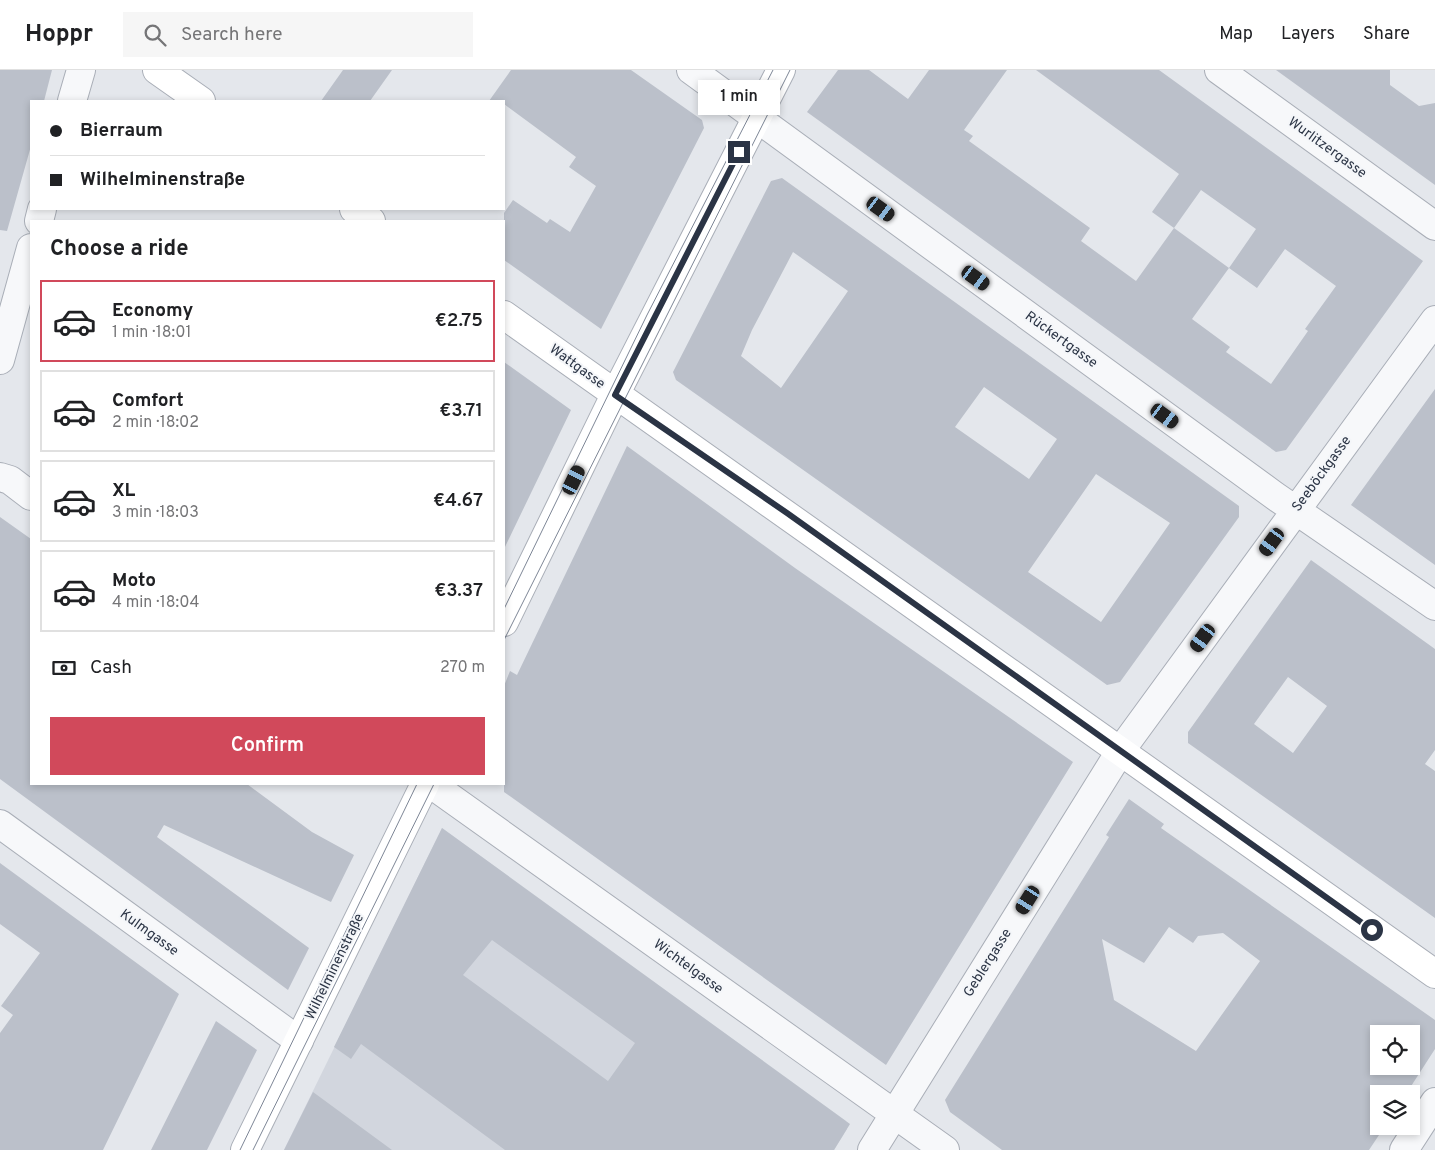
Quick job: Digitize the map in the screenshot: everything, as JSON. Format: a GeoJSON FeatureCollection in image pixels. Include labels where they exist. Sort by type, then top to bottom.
{"type":"FeatureCollection","features":[{"type":"Feature","properties":{"kind":"main road"},"geometry":{"type":"LineString","coordinates":[[157,70],[200,100]]}},
{"type":"Feature","properties":{"kind":"main road"},"geometry":{"type":"LineString","coordinates":[[505,620],[615,395],[781,70]]}},
{"type":"Feature","properties":{"kind":"main road"},"geometry":{"type":"LineString","coordinates":[[355,210],[370,220]]}},
{"type":"Feature","properties":{"kind":"main road","name":"Wattgasse"},"geometry":{"type":"LineString","coordinates":[[505,316],[1435,974]]}},
{"type":"Feature","properties":{"kind":"main road","name":"Wilhelminenstraße"},"geometry":{"type":"LineString","coordinates":[[245,1150],[424,785]]}},
{"type":"Feature","properties":{"kind":"street"},"geometry":{"type":"LineString","coordinates":[[72,100],[81,70]]}},
{"type":"Feature","properties":{"kind":"street","name":"Rückertgasse"},"geometry":{"type":"LineString","coordinates":[[691,70],[1296,510],[1435,606]]}},
{"type":"Feature","properties":{"kind":"street","name":"Wurlitzergasse"},"geometry":{"type":"LineString","coordinates":[[1219,70],[1435,226]]}},
{"type":"Feature","properties":{"kind":"street"},"geometry":{"type":"LineString","coordinates":[[0,360],[30,252]]}},
{"type":"Feature","properties":{"kind":"street","name":"Seeböckgasse"},"geometry":{"type":"LineString","coordinates":[[1121,750],[1435,320]]}},
{"type":"Feature","properties":{"kind":"street"},"geometry":{"type":"LineString","coordinates":[[0,477],[10,480],[30,495]]}},
{"type":"Feature","properties":{"kind":"street","name":"Geblergasse"},"geometry":{"type":"LineString","coordinates":[[872,1150],[1121,750]]}},
{"type":"Feature","properties":{"kind":"street","name":"Wichtelgasse"},"geometry":{"type":"LineString","coordinates":[[432,785],[945,1150]]}},
{"type":"Feature","properties":{"kind":"street","name":"Kulmgasse"},"geometry":{"type":"LineString","coordinates":[[0,824],[299,1041]]}},
{"type":"Feature","properties":{"kind":"street"},"geometry":{"type":"LineString","coordinates":[[1404,1150],[1435,1102]]}},
{"type":"Feature","properties":{"kind":"shaded area"},"geometry":{"type":"Polygon","coordinates":[[[442,828],[846,1121],[847,1129],[834,1150],[284,1150],[442,828]]]}},
{"type":"Feature","properties":{"kind":"building"},"geometry":{"type":"Polygon","coordinates":[[[0,70],[52,70],[44,100],[30,100],[30,150],[7,231],[0,230],[0,70]]]}},
{"type":"Feature","properties":{"kind":"building"},"geometry":{"type":"Polygon","coordinates":[[[343,70],[392,70],[371,100],[322,100],[343,70]]]}},
{"type":"Feature","properties":{"kind":"building"},"geometry":{"type":"Polygon","coordinates":[[[511,70],[631,70],[702,120],[704,128],[601,329],[505,261],[504,213],[513,200],[547,223],[550,219],[570,232],[596,186],[569,167],[576,157],[505,105],[505,100],[490,100],[511,70]]]}},
{"type":"Feature","properties":{"kind":"building"},"geometry":{"type":"Polygon","coordinates":[[[838,70],[869,70],[908,99],[929,70],[1007,70],[964,130],[973,136],[969,141],[1090,228],[1081,241],[1136,281],[1174,228],[1152,212],[1179,174],[1036,70],[1159,70],[1423,261],[1286,450],[1276,452],[807,112],[838,70]],[[1201,190],[1174,228],[1229,268],[1256,229],[1201,190]],[[1285,249],[1257,288],[1229,268],[1192,319],[1230,347],[1226,352],[1271,384],[1308,331],[1305,329],[1336,286],[1285,249]]]}},
{"type":"Feature","properties":{"kind":"building"},"geometry":{"type":"Polygon","coordinates":[[[1276,70],[1390,70],[1390,85],[1419,106],[1435,103],[1435,185],[1276,70]]]}},
{"type":"Feature","properties":{"kind":"building"},"geometry":{"type":"Polygon","coordinates":[[[782,178],[1239,506],[1239,517],[1120,682],[1107,685],[676,380],[673,372],[771,181],[782,178]],[[793,252],[752,330],[741,356],[781,388],[848,291],[793,252]],[[984,387],[955,427],[1029,479],[1057,439],[984,387]],[[1096,474],[1028,572],[1101,622],[1170,523],[1096,474]]]}},
{"type":"Feature","properties":{"kind":"building"},"geometry":{"type":"Polygon","coordinates":[[[505,363],[571,410],[505,547],[505,363]]]}},
{"type":"Feature","properties":{"kind":"building"},"geometry":{"type":"Polygon","coordinates":[[[1435,389],[1435,565],[1351,505],[1435,389]]]}},
{"type":"Feature","properties":{"kind":"building"},"geometry":{"type":"Polygon","coordinates":[[[627,446],[795,568],[1073,762],[886,1065],[504,792],[505,684],[510,671],[517,675],[627,446]]]}},
{"type":"Feature","properties":{"kind":"building"},"geometry":{"type":"Polygon","coordinates":[[[0,517],[30,538],[30,785],[248,785],[312,832],[354,855],[331,902],[164,825],[157,837],[309,948],[288,990],[0,779],[0,517]]]}},
{"type":"Feature","properties":{"kind":"building"},"geometry":{"type":"Polygon","coordinates":[[[1311,560],[1435,649],[1435,750],[1425,764],[1435,771],[1435,918],[1188,743],[1188,732],[1311,560]],[[1288,677],[1254,724],[1293,753],[1327,706],[1288,677]]]}},
{"type":"Feature","properties":{"kind":"building"},"geometry":{"type":"Polygon","coordinates":[[[1129,799],[1164,824],[1161,828],[1435,1020],[1435,1049],[1420,1072],[1420,1025],[1370,1025],[1370,1075],[1418,1075],[1412,1085],[1370,1085],[1370,1135],[1379,1135],[1369,1150],[1002,1150],[950,1112],[945,1100],[1109,837],[1106,835],[1129,799]],[[1169,927],[1144,963],[1102,939],[1114,1000],[1196,1051],[1260,961],[1223,933],[1198,936],[1193,943],[1169,927]]]}},
{"type":"Feature","properties":{"kind":"building"},"geometry":{"type":"Polygon","coordinates":[[[442,828],[850,1124],[834,1150],[505,1150],[361,1044],[351,1059],[334,1047],[442,828]],[[492,940],[463,975],[608,1081],[635,1043],[492,940]]]}},
{"type":"Feature","properties":{"kind":"building"},"geometry":{"type":"Polygon","coordinates":[[[0,863],[179,994],[103,1150],[0,1150],[0,1033],[13,1015],[1,1006],[40,953],[0,924],[0,863]]]}},
{"type":"Feature","properties":{"kind":"building"},"geometry":{"type":"Polygon","coordinates":[[[216,1021],[257,1050],[207,1150],[151,1150],[216,1021]]]}},
{"type":"Feature","properties":{"kind":"building"},"geometry":{"type":"Polygon","coordinates":[[[313,1092],[392,1150],[284,1150],[313,1092]]]}},
{"type":"Feature","properties":{"kind":"tram line"},"geometry":{"type":"LineString","coordinates":[[505,607],[647,315],[773,70]]}},
{"type":"Feature","properties":{"kind":"tram line"},"geometry":{"type":"LineString","coordinates":[[505,638],[790,70]]}},
{"type":"Feature","properties":{"kind":"tram line"},"geometry":{"type":"LineString","coordinates":[[240,1150],[417,785]]}},
{"type":"Feature","properties":{"kind":"tram line"},"geometry":{"type":"LineString","coordinates":[[253,1150],[434,785]]}},
{"type":"Feature","properties":{"kind":"route"},"geometry":{"type":"LineString","coordinates":[[739,152],[615,395],[787,513],[1372,930]]}}]}
